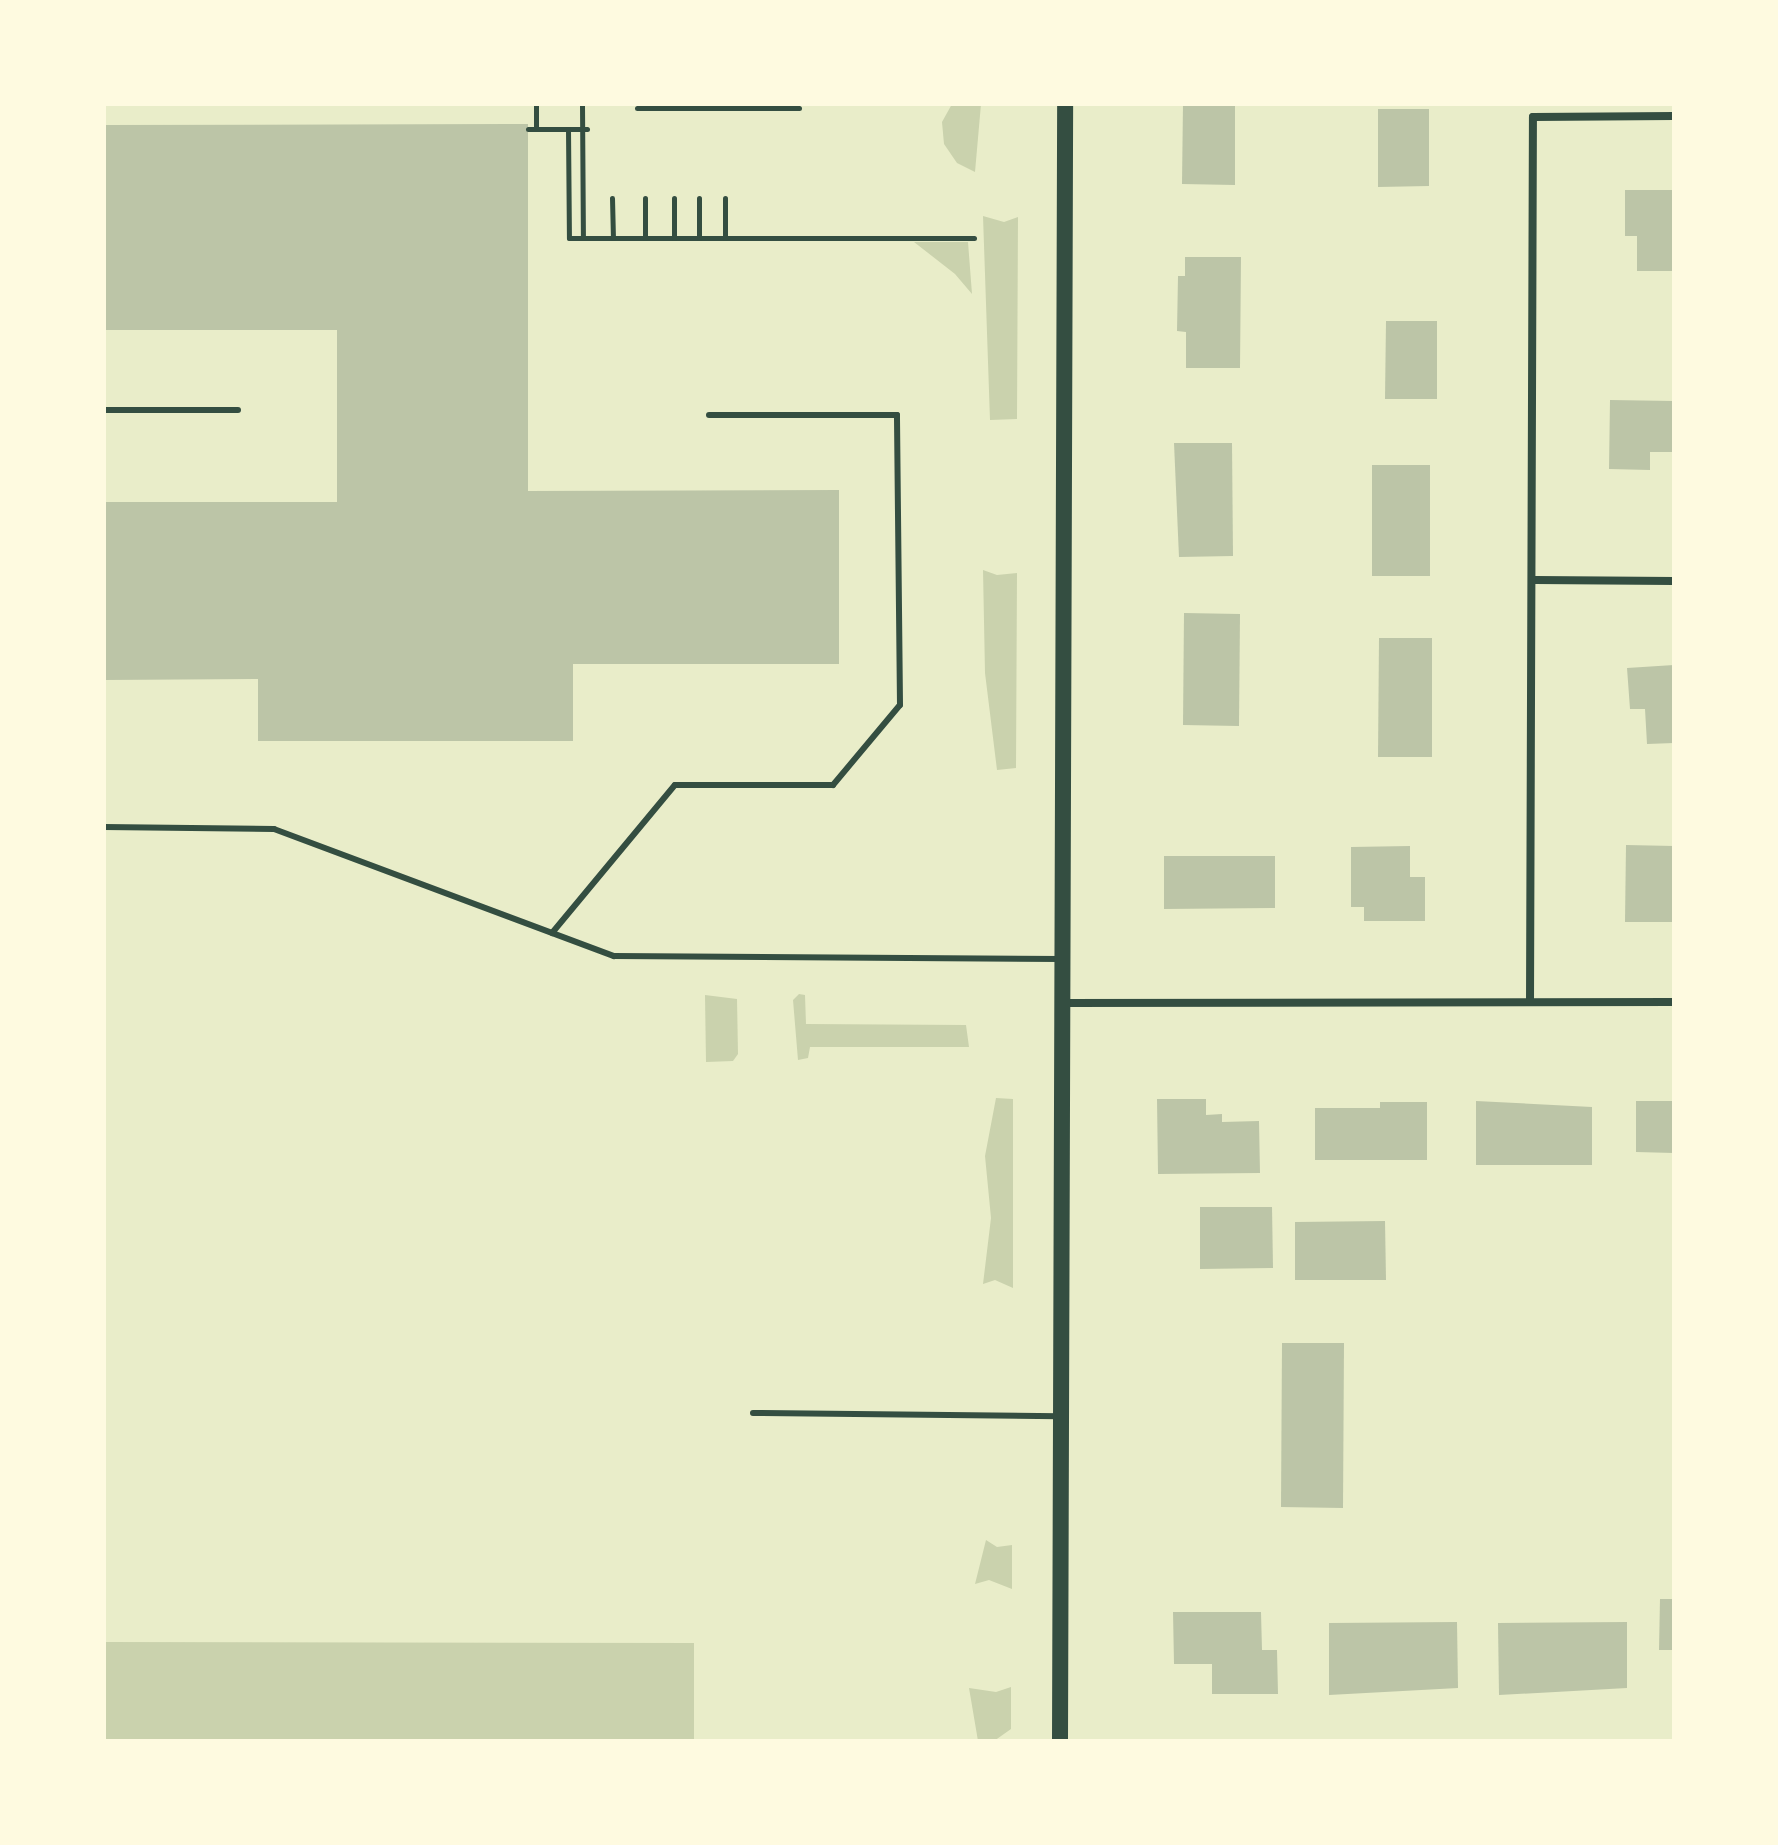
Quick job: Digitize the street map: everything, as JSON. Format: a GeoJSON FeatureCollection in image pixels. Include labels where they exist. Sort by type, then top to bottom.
{"type":"FeatureCollection","features":[{"type":"Feature","properties":{"kind":"main road"},"geometry":{"type":"LineString","coordinates":[[1060,1741],[1065,104]]}},
{"type":"Feature","properties":{"kind":"street"},"geometry":{"type":"LineString","coordinates":[[1530,1002],[1535,580],[1533,117],[1674,116]]}},
{"type":"Feature","properties":{"kind":"street"},"geometry":{"type":"LineString","coordinates":[[1535,580],[1674,581]]}},
{"type":"Feature","properties":{"kind":"street"},"geometry":{"type":"LineString","coordinates":[[1061,1003],[1674,1002]]}},
{"type":"Feature","properties":{"kind":"lane"},"geometry":{"type":"LineString","coordinates":[[104,410],[238,410]]}},
{"type":"Feature","properties":{"kind":"lane"},"geometry":{"type":"LineString","coordinates":[[552,933],[675,785],[833,785],[900,705],[897,415],[709,415]]}},
{"type":"Feature","properties":{"kind":"lane"},"geometry":{"type":"LineString","coordinates":[[104,827],[274,829],[614,956],[1061,959]]}},
{"type":"Feature","properties":{"kind":"lane"},"geometry":{"type":"LineString","coordinates":[[753,1413],[1060,1416]]}},
{"type":"Feature","properties":{"kind":"path"},"geometry":{"type":"LineString","coordinates":[[536,104],[536,129]]}},
{"type":"Feature","properties":{"kind":"path"},"geometry":{"type":"LineString","coordinates":[[582,104],[583,238]]}},
{"type":"Feature","properties":{"kind":"path"},"geometry":{"type":"LineString","coordinates":[[637,108],[799,108]]}},
{"type":"Feature","properties":{"kind":"path"},"geometry":{"type":"LineString","coordinates":[[528,129],[584,129]]}},
{"type":"Feature","properties":{"kind":"path"},"geometry":{"type":"LineString","coordinates":[[568,129],[569,238],[974,238]]}},
{"type":"Feature","properties":{"kind":"path"},"geometry":{"type":"LineString","coordinates":[[612,198],[613,238]]}},
{"type":"Feature","properties":{"kind":"path"},"geometry":{"type":"LineString","coordinates":[[645,198],[645,238]]}},
{"type":"Feature","properties":{"kind":"path"},"geometry":{"type":"LineString","coordinates":[[674,198],[674,238]]}},
{"type":"Feature","properties":{"kind":"path"},"geometry":{"type":"LineString","coordinates":[[699,198],[699,238]]}},
{"type":"Feature","properties":{"kind":"path"},"geometry":{"type":"LineString","coordinates":[[725,198],[725,238]]}},
{"type":"Feature","properties":{"kind":"green space"},"geometry":{"type":"Polygon","coordinates":[[[952,104],[981,104],[975,172],[957,163],[944,144],[942,122],[952,104]]]}},
{"type":"Feature","properties":{"kind":"green space"},"geometry":{"type":"Polygon","coordinates":[[[983,216],[1004,222],[1018,217],[1017,419],[990,420],[983,216]]]}},
{"type":"Feature","properties":{"kind":"green space"},"geometry":{"type":"Polygon","coordinates":[[[914,242],[968,242],[972,294],[955,274],[914,242]]]}},
{"type":"Feature","properties":{"kind":"green space"},"geometry":{"type":"Polygon","coordinates":[[[983,570],[997,575],[1017,573],[1016,768],[997,770],[985,673],[983,570]]]}},
{"type":"Feature","properties":{"kind":"green space"},"geometry":{"type":"Polygon","coordinates":[[[799,994],[805,995],[806,1024],[966,1025],[969,1047],[810,1047],[808,1058],[798,1060],[793,1000],[799,994]]]}},
{"type":"Feature","properties":{"kind":"green space"},"geometry":{"type":"Polygon","coordinates":[[[705,995],[737,999],[738,1054],[733,1061],[706,1062],[705,995]]]}},
{"type":"Feature","properties":{"kind":"green space"},"geometry":{"type":"Polygon","coordinates":[[[996,1098],[1013,1099],[1013,1288],[995,1280],[983,1284],[991,1218],[985,1156],[996,1098]]]}},
{"type":"Feature","properties":{"kind":"green space"},"geometry":{"type":"Polygon","coordinates":[[[986,1540],[997,1547],[1012,1545],[1012,1589],[989,1580],[975,1584],[986,1540]]]}},
{"type":"Feature","properties":{"kind":"green space"},"geometry":{"type":"Polygon","coordinates":[[[104,1642],[694,1643],[694,1741],[104,1741],[104,1642]]]}},
{"type":"Feature","properties":{"kind":"green space"},"geometry":{"type":"Polygon","coordinates":[[[1011,1687],[1011,1729],[994,1741],[978,1741],[969,1688],[996,1692],[1011,1687]]]}},
{"type":"Feature","properties":{"kind":"building"},"geometry":{"type":"Polygon","coordinates":[[[1183,104],[1235,104],[1235,185],[1182,184],[1183,104]]]}},
{"type":"Feature","properties":{"kind":"building"},"geometry":{"type":"Polygon","coordinates":[[[1378,109],[1429,109],[1429,186],[1378,187],[1378,109]]]}},
{"type":"Feature","properties":{"kind":"building"},"geometry":{"type":"Polygon","coordinates":[[[528,124],[528,491],[839,490],[839,664],[573,664],[573,741],[258,741],[258,679],[104,680],[104,502],[337,502],[337,330],[104,330],[104,125],[528,124]]]}},
{"type":"Feature","properties":{"kind":"building"},"geometry":{"type":"Polygon","coordinates":[[[1625,190],[1674,190],[1674,271],[1637,271],[1637,236],[1625,236],[1625,190]]]}},
{"type":"Feature","properties":{"kind":"building"},"geometry":{"type":"Polygon","coordinates":[[[1185,257],[1241,257],[1240,368],[1186,368],[1186,332],[1177,331],[1178,276],[1185,276],[1185,257]]]}},
{"type":"Feature","properties":{"kind":"building"},"geometry":{"type":"Polygon","coordinates":[[[1386,321],[1437,321],[1437,399],[1385,399],[1386,321]]]}},
{"type":"Feature","properties":{"kind":"building"},"geometry":{"type":"Polygon","coordinates":[[[1610,400],[1674,401],[1674,452],[1650,452],[1650,470],[1609,469],[1610,400]]]}},
{"type":"Feature","properties":{"kind":"building"},"geometry":{"type":"Polygon","coordinates":[[[1174,443],[1232,443],[1233,556],[1179,557],[1174,443]]]}},
{"type":"Feature","properties":{"kind":"building"},"geometry":{"type":"Polygon","coordinates":[[[1372,465],[1430,465],[1430,576],[1372,576],[1372,465]]]}},
{"type":"Feature","properties":{"kind":"building"},"geometry":{"type":"Polygon","coordinates":[[[1184,613],[1240,614],[1239,726],[1183,725],[1184,613]]]}},
{"type":"Feature","properties":{"kind":"building"},"geometry":{"type":"Polygon","coordinates":[[[1379,638],[1432,638],[1432,757],[1378,757],[1379,638]]]}},
{"type":"Feature","properties":{"kind":"building"},"geometry":{"type":"Polygon","coordinates":[[[1674,665],[1674,743],[1647,744],[1645,709],[1630,709],[1627,668],[1674,665]]]}},
{"type":"Feature","properties":{"kind":"building"},"geometry":{"type":"Polygon","coordinates":[[[1626,845],[1674,846],[1674,922],[1625,922],[1626,845]]]}},
{"type":"Feature","properties":{"kind":"building"},"geometry":{"type":"Polygon","coordinates":[[[1410,846],[1410,877],[1425,877],[1425,921],[1364,921],[1364,907],[1351,907],[1351,847],[1410,846]]]}},
{"type":"Feature","properties":{"kind":"building"},"geometry":{"type":"Polygon","coordinates":[[[1164,856],[1275,856],[1275,908],[1164,909],[1164,856]]]}},
{"type":"Feature","properties":{"kind":"building"},"geometry":{"type":"Polygon","coordinates":[[[1157,1099],[1206,1099],[1206,1115],[1222,1114],[1222,1122],[1259,1121],[1260,1173],[1158,1174],[1157,1099]]]}},
{"type":"Feature","properties":{"kind":"building"},"geometry":{"type":"Polygon","coordinates":[[[1476,1101],[1592,1107],[1592,1165],[1476,1165],[1476,1101]]]}},
{"type":"Feature","properties":{"kind":"building"},"geometry":{"type":"Polygon","coordinates":[[[1636,1101],[1674,1101],[1674,1153],[1636,1152],[1636,1101]]]}},
{"type":"Feature","properties":{"kind":"building"},"geometry":{"type":"Polygon","coordinates":[[[1380,1102],[1427,1102],[1427,1160],[1315,1160],[1315,1108],[1380,1108],[1380,1102]]]}},
{"type":"Feature","properties":{"kind":"building"},"geometry":{"type":"Polygon","coordinates":[[[1200,1207],[1272,1207],[1273,1268],[1200,1269],[1200,1207]]]}},
{"type":"Feature","properties":{"kind":"building"},"geometry":{"type":"Polygon","coordinates":[[[1385,1221],[1386,1280],[1295,1280],[1295,1222],[1385,1221]]]}},
{"type":"Feature","properties":{"kind":"building"},"geometry":{"type":"Polygon","coordinates":[[[1282,1343],[1344,1343],[1343,1508],[1281,1507],[1282,1343]]]}},
{"type":"Feature","properties":{"kind":"building"},"geometry":{"type":"Polygon","coordinates":[[[1660,1599],[1674,1599],[1674,1650],[1659,1650],[1660,1599]]]}},
{"type":"Feature","properties":{"kind":"building"},"geometry":{"type":"Polygon","coordinates":[[[1173,1612],[1261,1612],[1262,1650],[1277,1650],[1278,1694],[1212,1694],[1212,1664],[1174,1664],[1173,1612]]]}},
{"type":"Feature","properties":{"kind":"building"},"geometry":{"type":"Polygon","coordinates":[[[1457,1622],[1458,1688],[1329,1695],[1329,1623],[1457,1622]]]}},
{"type":"Feature","properties":{"kind":"building"},"geometry":{"type":"Polygon","coordinates":[[[1627,1622],[1627,1688],[1499,1695],[1498,1623],[1627,1622]]]}}]}
